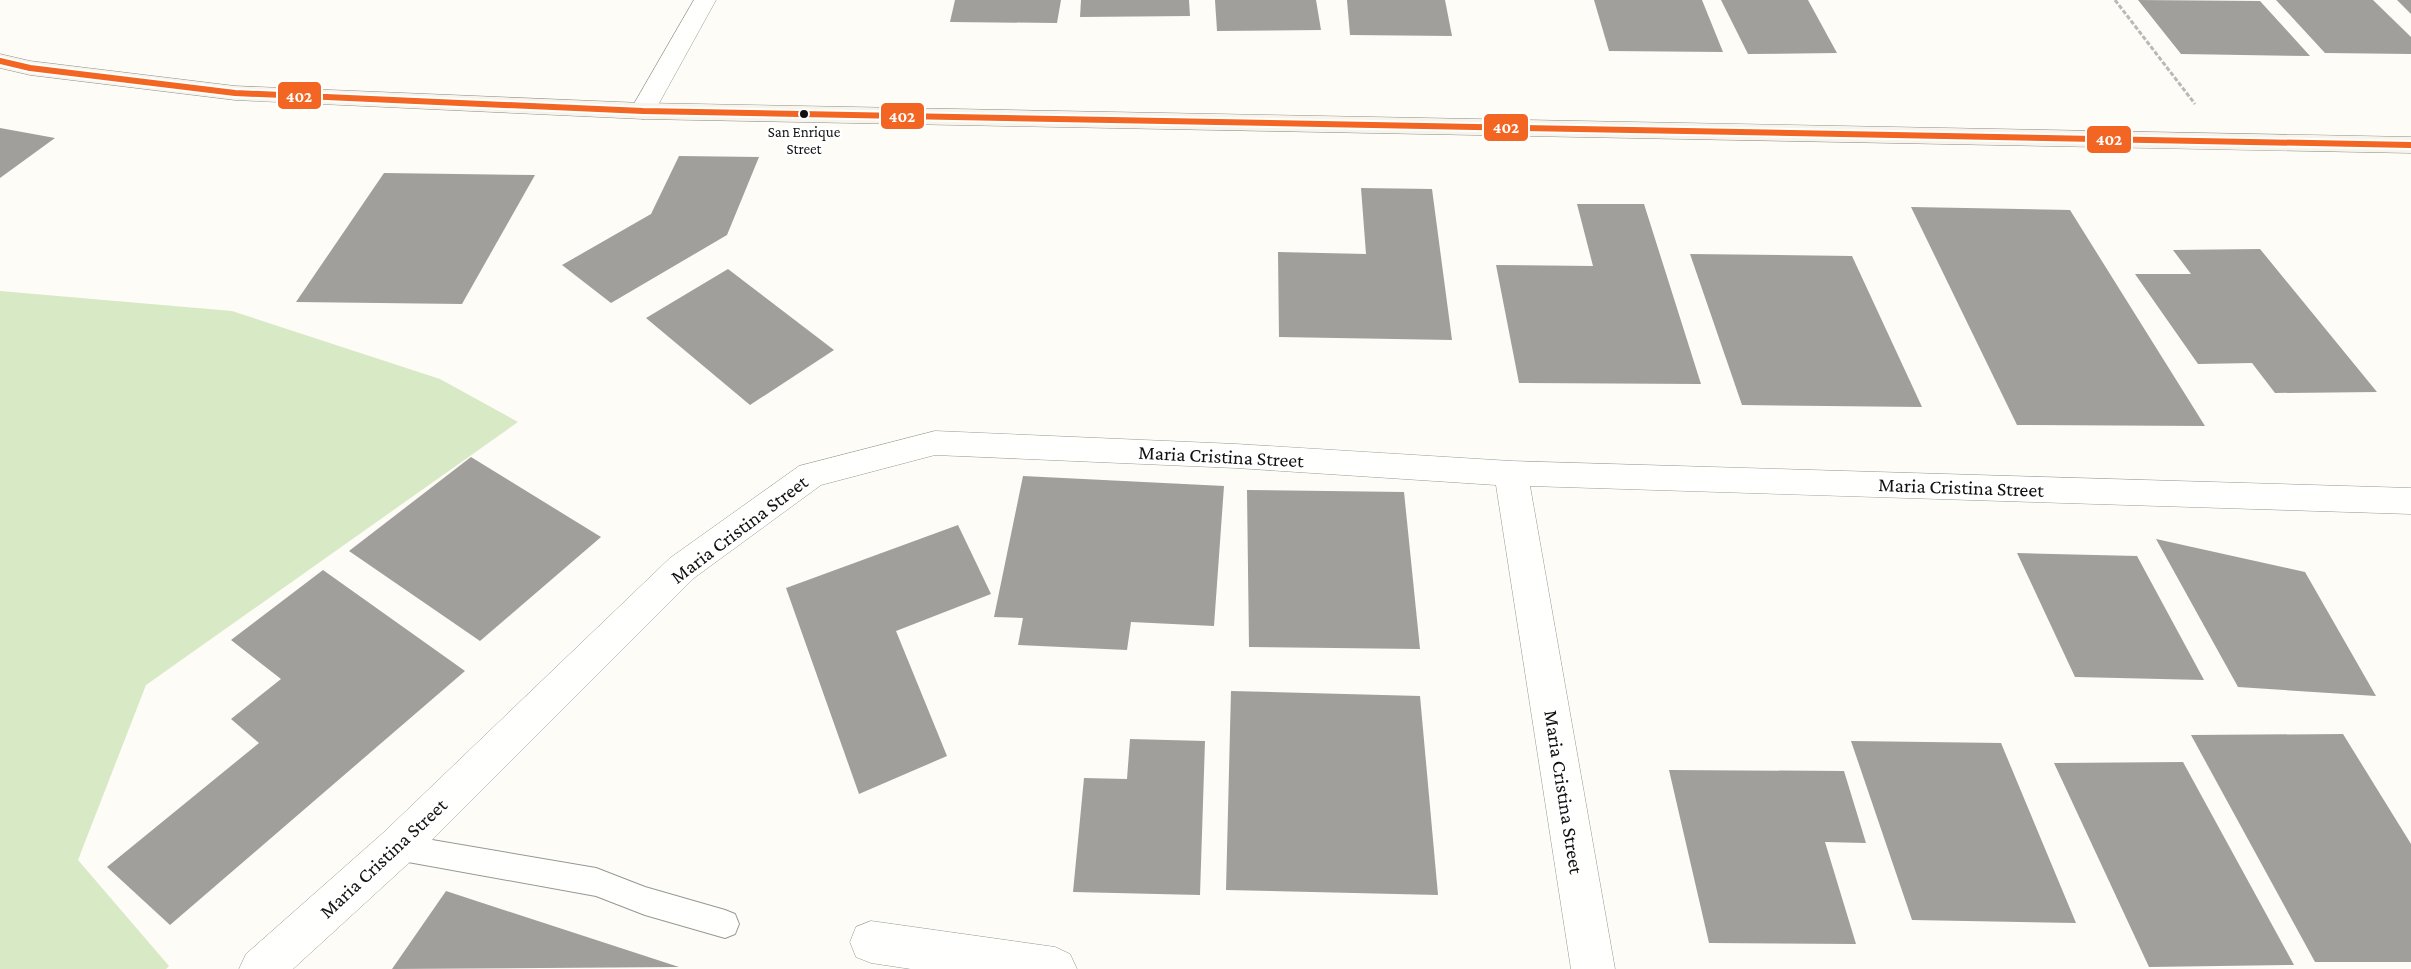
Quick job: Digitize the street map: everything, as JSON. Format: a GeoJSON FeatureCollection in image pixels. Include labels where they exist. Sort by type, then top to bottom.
{"type":"FeatureCollection","features":[{"type":"Feature","properties":{"kind":"street"},"geometry":{"type":"LineString","coordinates":[[643,111],[705,0]]}},
{"type":"Feature","properties":{"kind":"street"},"geometry":{"type":"LineString","coordinates":[[0,62],[30,68],[235,93],[643,111],[2411,145]]}},
{"type":"Feature","properties":{"kind":"street","name":"Maria Cristina Street"},"geometry":{"type":"LineString","coordinates":[[261,969],[397,848],[682,568],[811,475],[935,443],[1236,456],[1511,473],[2411,501]]}},
{"type":"Feature","properties":{"kind":"street","name":"Maria Cristina Street"},"geometry":{"type":"LineString","coordinates":[[1511,473],[1593,969]]}},
{"type":"Feature","properties":{"kind":"street"},"geometry":{"type":"LineString","coordinates":[[871,942],[1055,969]]}},
{"type":"Feature","properties":{"kind":"lane"},"geometry":{"type":"LineString","coordinates":[[397,848],[596,882],[645,901],[725,924]]}},
{"type":"Feature","properties":{"kind":"path"},"geometry":{"type":"LineString","coordinates":[[2115,0],[2223,141]]}},
{"type":"Feature","properties":{"kind":"green space"},"geometry":{"type":"Polygon","coordinates":[[[0,291],[232,311],[440,379],[518,422],[146,685],[78,860],[169,966],[166,969],[0,969],[0,291]]]}},
{"type":"Feature","properties":{"kind":"building"},"geometry":{"type":"Polygon","coordinates":[[[955,0],[1061,0],[1057,23],[950,22],[955,0]]]}},
{"type":"Feature","properties":{"kind":"building"},"geometry":{"type":"Polygon","coordinates":[[[1081,0],[1189,0],[1190,16],[1080,17],[1081,0]]]}},
{"type":"Feature","properties":{"kind":"building"},"geometry":{"type":"Polygon","coordinates":[[[1215,0],[1316,0],[1321,30],[1217,31],[1215,0]]]}},
{"type":"Feature","properties":{"kind":"building"},"geometry":{"type":"Polygon","coordinates":[[[1347,0],[1445,0],[1452,36],[1350,35],[1347,0]]]}},
{"type":"Feature","properties":{"kind":"building"},"geometry":{"type":"Polygon","coordinates":[[[1594,0],[1702,0],[1723,52],[1609,51],[1594,0]]]}},
{"type":"Feature","properties":{"kind":"building"},"geometry":{"type":"Polygon","coordinates":[[[1721,0],[1808,0],[1837,53],[1748,54],[1721,0]]]}},
{"type":"Feature","properties":{"kind":"building"},"geometry":{"type":"Polygon","coordinates":[[[2138,0],[2260,1],[2310,56],[2181,54],[2138,0]]]}},
{"type":"Feature","properties":{"kind":"building"},"geometry":{"type":"Polygon","coordinates":[[[2276,0],[2373,0],[2411,37],[2411,54],[2325,53],[2276,0]]]}},
{"type":"Feature","properties":{"kind":"building"},"geometry":{"type":"Polygon","coordinates":[[[2397,0],[2411,0],[2411,14],[2397,0]]]}},
{"type":"Feature","properties":{"kind":"building"},"geometry":{"type":"Polygon","coordinates":[[[0,128],[55,138],[0,178],[0,128]]]}},
{"type":"Feature","properties":{"kind":"building"},"geometry":{"type":"Polygon","coordinates":[[[679,156],[759,157],[727,235],[611,303],[562,265],[651,214],[679,156]]]}},
{"type":"Feature","properties":{"kind":"building"},"geometry":{"type":"Polygon","coordinates":[[[384,173],[535,175],[462,304],[296,302],[384,173]]]}},
{"type":"Feature","properties":{"kind":"building"},"geometry":{"type":"Polygon","coordinates":[[[1361,188],[1432,189],[1452,340],[1279,337],[1278,252],[1366,254],[1361,188]]]}},
{"type":"Feature","properties":{"kind":"building"},"geometry":{"type":"Polygon","coordinates":[[[1577,204],[1644,204],[1701,384],[1519,383],[1496,265],[1593,266],[1577,204]]]}},
{"type":"Feature","properties":{"kind":"building"},"geometry":{"type":"Polygon","coordinates":[[[1911,207],[2070,210],[2205,426],[2017,425],[1911,207]]]}},
{"type":"Feature","properties":{"kind":"building"},"geometry":{"type":"Polygon","coordinates":[[[2260,249],[2377,392],[2275,393],[2252,363],[2198,364],[2135,274],[2191,274],[2173,250],[2260,249]]]}},
{"type":"Feature","properties":{"kind":"building"},"geometry":{"type":"Polygon","coordinates":[[[1690,254],[1852,256],[1922,407],[1742,405],[1690,254]]]}},
{"type":"Feature","properties":{"kind":"building"},"geometry":{"type":"Polygon","coordinates":[[[728,269],[834,350],[750,405],[646,318],[728,269]]]}},
{"type":"Feature","properties":{"kind":"building"},"geometry":{"type":"Polygon","coordinates":[[[471,457],[601,537],[480,641],[349,551],[471,457]]]}},
{"type":"Feature","properties":{"kind":"building"},"geometry":{"type":"Polygon","coordinates":[[[1023,476],[1224,486],[1214,626],[1131,622],[1127,650],[1018,645],[1023,618],[994,617],[1023,476]]]}},
{"type":"Feature","properties":{"kind":"building"},"geometry":{"type":"Polygon","coordinates":[[[1247,490],[1404,492],[1420,649],[1249,647],[1247,490]]]}},
{"type":"Feature","properties":{"kind":"building"},"geometry":{"type":"Polygon","coordinates":[[[958,525],[991,594],[896,631],[947,756],[859,794],[786,588],[958,525]]]}},
{"type":"Feature","properties":{"kind":"building"},"geometry":{"type":"Polygon","coordinates":[[[2156,539],[2305,572],[2376,696],[2238,687],[2156,539]]]}},
{"type":"Feature","properties":{"kind":"building"},"geometry":{"type":"Polygon","coordinates":[[[2017,553],[2137,556],[2204,680],[2075,677],[2017,553]]]}},
{"type":"Feature","properties":{"kind":"building"},"geometry":{"type":"Polygon","coordinates":[[[323,570],[465,671],[170,925],[107,867],[259,743],[231,719],[281,679],[231,640],[323,570]]]}},
{"type":"Feature","properties":{"kind":"building"},"geometry":{"type":"Polygon","coordinates":[[[1231,691],[1420,696],[1438,895],[1226,890],[1231,691]]]}},
{"type":"Feature","properties":{"kind":"building"},"geometry":{"type":"Polygon","coordinates":[[[2343,734],[2411,844],[2411,962],[2315,962],[2191,735],[2343,734]]]}},
{"type":"Feature","properties":{"kind":"building"},"geometry":{"type":"Polygon","coordinates":[[[1130,739],[1205,741],[1200,895],[1073,892],[1084,778],[1127,779],[1130,739]]]}},
{"type":"Feature","properties":{"kind":"building"},"geometry":{"type":"Polygon","coordinates":[[[1851,741],[2001,743],[2076,923],[1912,920],[1851,741]]]}},
{"type":"Feature","properties":{"kind":"building"},"geometry":{"type":"Polygon","coordinates":[[[2183,762],[2294,965],[2149,967],[2054,763],[2183,762]]]}},
{"type":"Feature","properties":{"kind":"building"},"geometry":{"type":"Polygon","coordinates":[[[1669,770],[1844,771],[1866,843],[1825,842],[1856,944],[1709,943],[1669,770]]]}},
{"type":"Feature","properties":{"kind":"building"},"geometry":{"type":"Polygon","coordinates":[[[446,891],[679,967],[392,969],[446,891]]]}},
{"type":"Feature","properties":{"kind":"transit line","name":"402"},"geometry":{"type":"LineString","coordinates":[[0,61],[30,68],[235,93],[643,111],[2411,145]]}},
{"type":"Feature","properties":{"kind":"place","name":"San Enrique Street"},"geometry":{"type":"Point","coordinates":[804,114]}}]}
